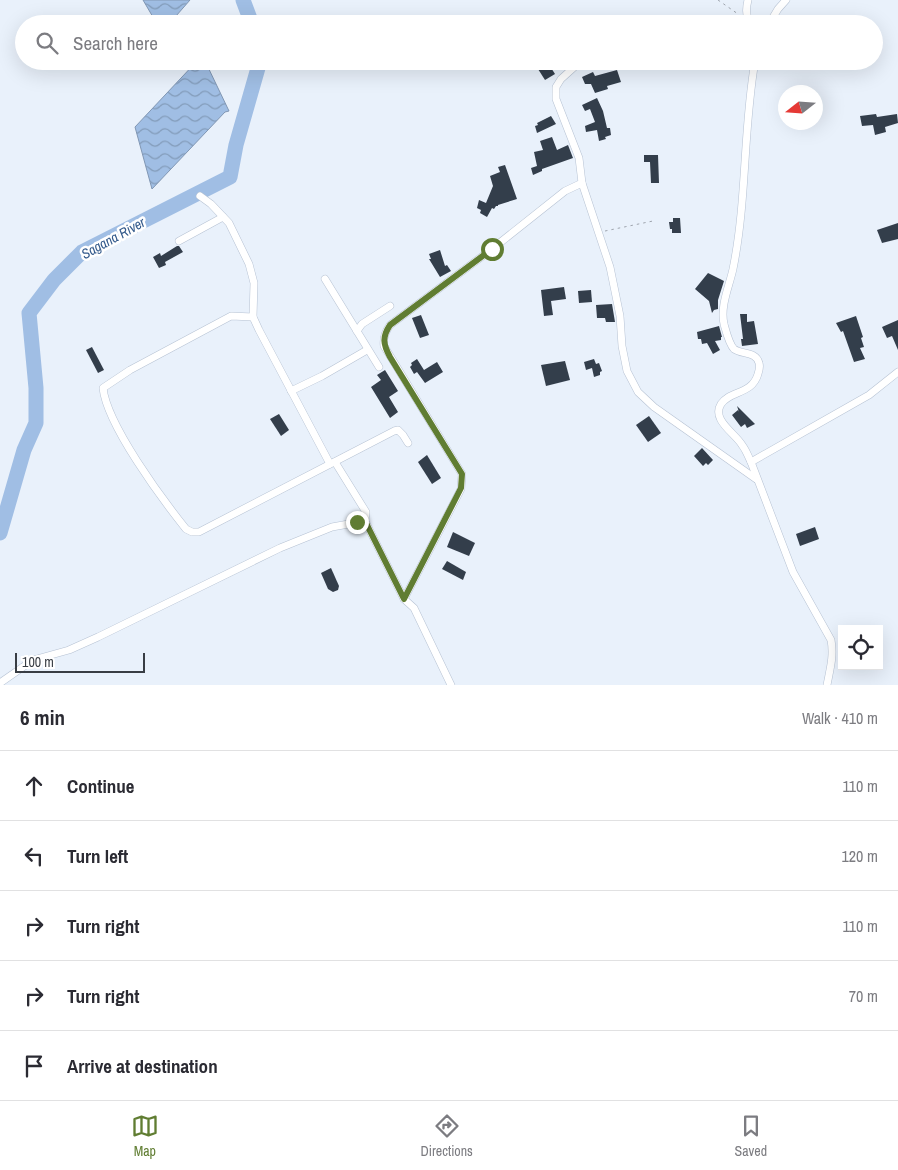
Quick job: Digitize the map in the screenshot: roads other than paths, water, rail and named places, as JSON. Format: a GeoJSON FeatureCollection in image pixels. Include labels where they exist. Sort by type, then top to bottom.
{"type":"FeatureCollection","features":[{"type":"Feature","properties":{"kind":"street"},"geometry":{"type":"LineString","coordinates":[[748,0],[746,8],[748,15]]}},
{"type":"Feature","properties":{"kind":"street"},"geometry":{"type":"LineString","coordinates":[[774,15],[786,0]]}},
{"type":"Feature","properties":{"kind":"street"},"geometry":{"type":"LineString","coordinates":[[571,70],[561,79],[556,87],[556,99],[579,158],[582,183],[610,267],[620,316],[622,346],[627,371],[638,392],[682,427],[757,480]]}},
{"type":"Feature","properties":{"kind":"street"},"geometry":{"type":"LineString","coordinates":[[754,70],[748,109],[742,207],[733,268],[722,310],[724,323],[734,349],[754,355],[760,364],[757,378],[747,390],[725,400],[721,405],[719,414],[721,421],[743,445],[793,572],[831,640],[832,657],[826,685]]}},
{"type":"Feature","properties":{"kind":"street"},"geometry":{"type":"LineString","coordinates":[[404,599],[461,488],[462,474],[384,346],[383,340],[386,331],[390,325],[520,228],[565,191],[582,183]]}},
{"type":"Feature","properties":{"kind":"street"},"geometry":{"type":"LineString","coordinates":[[200,196],[211,204],[229,223],[253,273],[253,317],[291,391],[332,463],[366,512],[365,521],[404,599],[414,608],[451,685]]}},
{"type":"Feature","properties":{"kind":"street"},"geometry":{"type":"LineString","coordinates":[[179,241],[223,216]]}},
{"type":"Feature","properties":{"kind":"street"},"geometry":{"type":"LineString","coordinates":[[325,279],[379,367]]}},
{"type":"Feature","properties":{"kind":"street"},"geometry":{"type":"LineString","coordinates":[[357,331],[362,324],[390,306]]}},
{"type":"Feature","properties":{"kind":"street"},"geometry":{"type":"LineString","coordinates":[[253,317],[231,316],[130,370],[103,388],[104,399],[116,425],[144,471],[186,529],[192,532],[206,529],[394,431],[398,430],[408,443]]}},
{"type":"Feature","properties":{"kind":"street"},"geometry":{"type":"LineString","coordinates":[[291,391],[322,376],[367,350]]}},
{"type":"Feature","properties":{"kind":"street"},"geometry":{"type":"LineString","coordinates":[[751,462],[868,395],[898,372]]}},
{"type":"Feature","properties":{"kind":"street"},"geometry":{"type":"LineString","coordinates":[[0,684],[34,660],[46,655],[69,650],[98,637],[280,548],[332,527],[365,521]]}},
{"type":"Feature","properties":{"kind":"water"},"geometry":{"type":"Polygon","coordinates":[[[143,0],[190,0],[177,15],[152,15],[143,0]]]}},
{"type":"Feature","properties":{"kind":"water"},"geometry":{"type":"Polygon","coordinates":[[[189,70],[209,70],[229,111],[225,112],[152,189],[135,127],[189,70]]]}},
{"type":"Feature","properties":{"kind":"waterway","name":"Sagana River"},"geometry":{"type":"LineString","coordinates":[[243,0],[249,15]]}},
{"type":"Feature","properties":{"kind":"waterway","name":"Sagana River"},"geometry":{"type":"LineString","coordinates":[[0,533],[24,450],[36,423],[36,388],[29,313],[54,280],[82,252],[230,177],[236,145],[257,70]]}}]}
